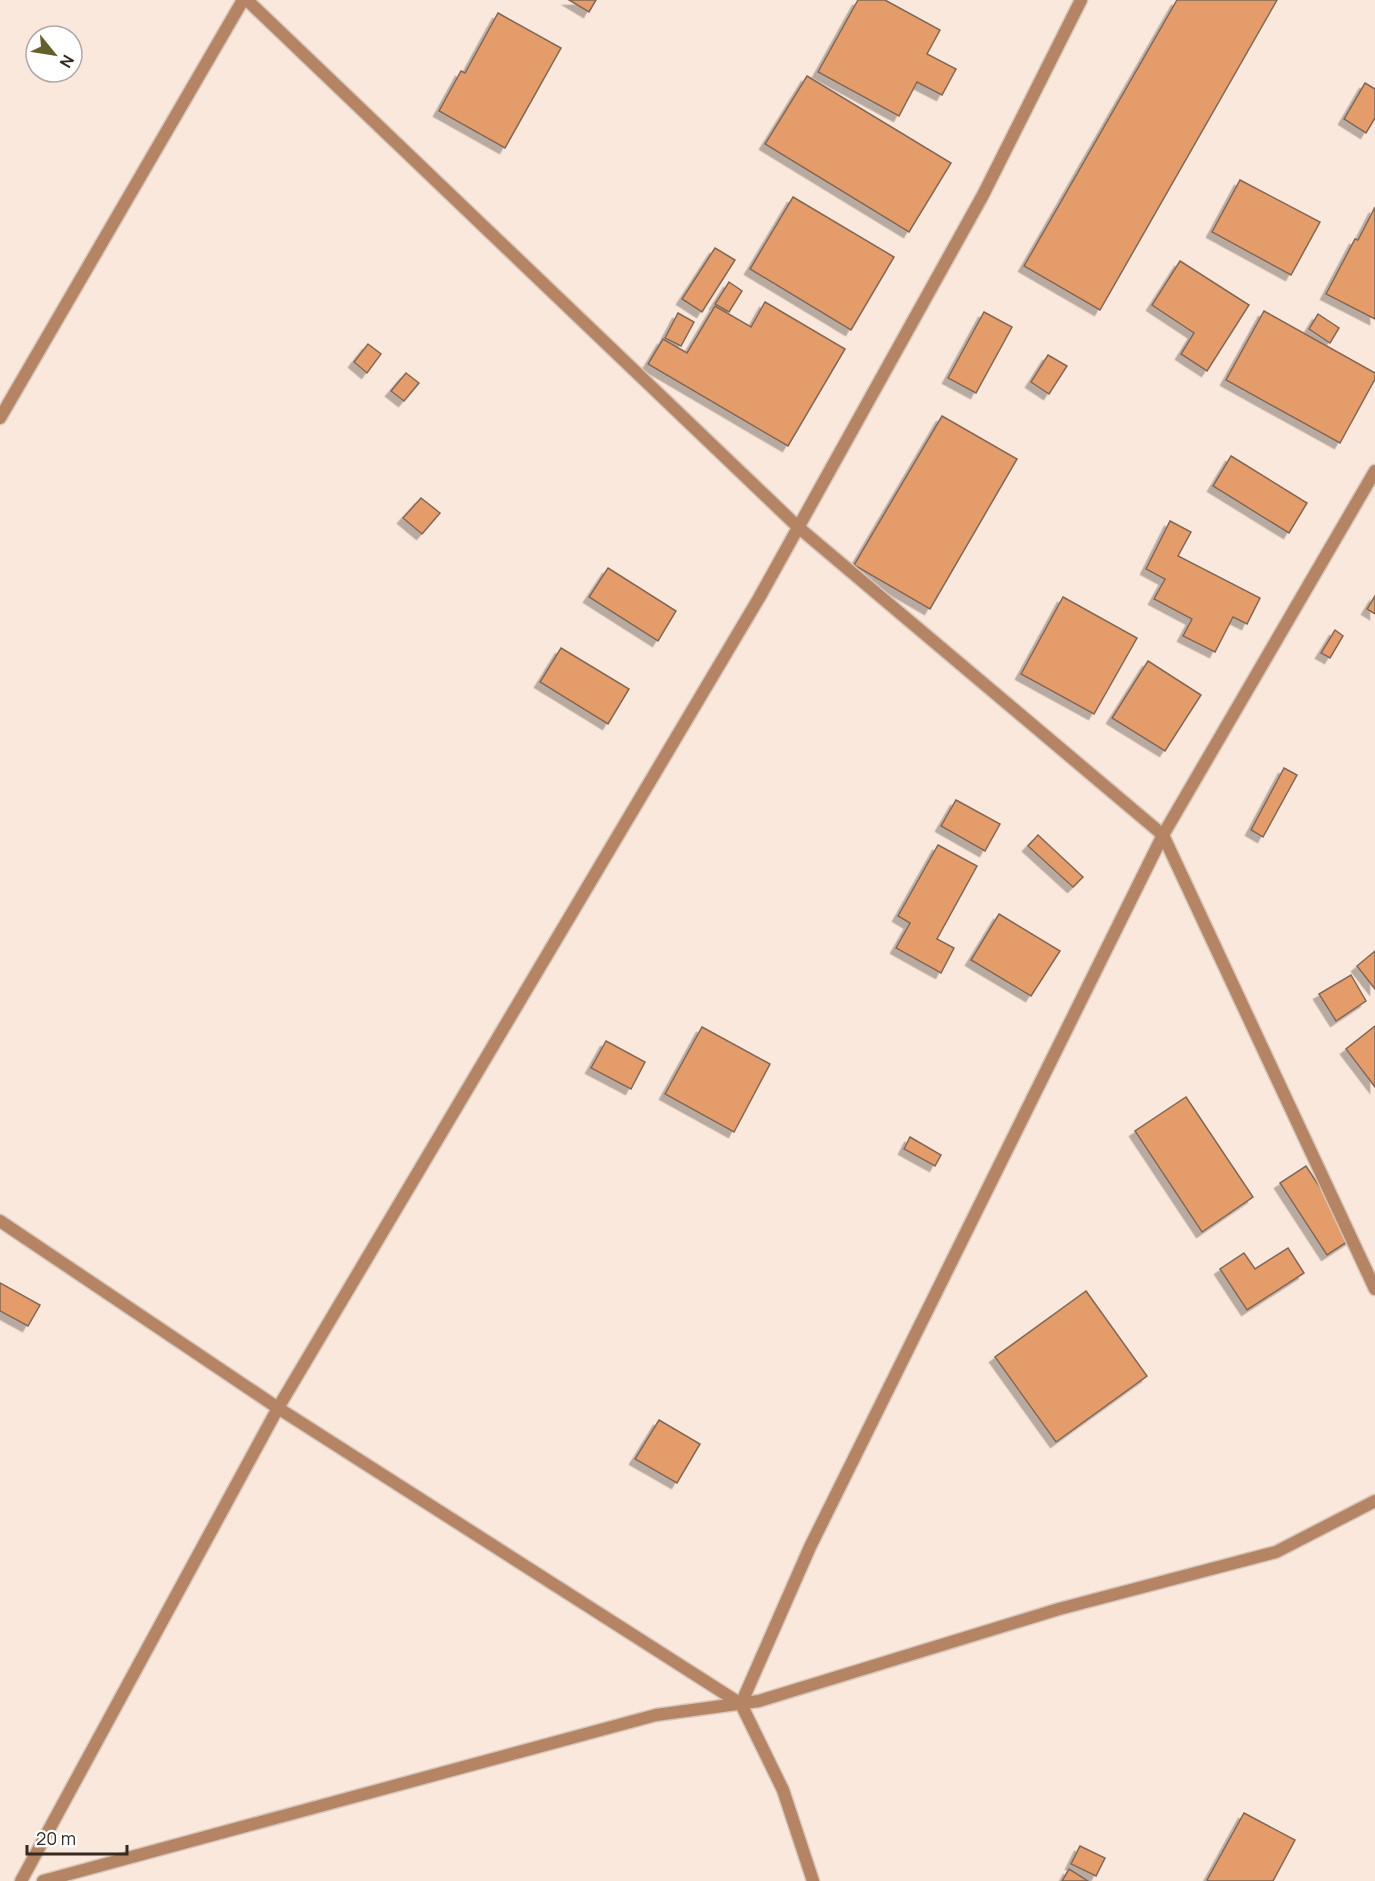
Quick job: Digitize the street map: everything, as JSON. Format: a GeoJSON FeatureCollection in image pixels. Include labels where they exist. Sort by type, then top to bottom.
{"type":"FeatureCollection","features":[{"type":"Feature","properties":{"kind":"street"},"geometry":{"type":"LineString","coordinates":[[0,418],[245,0],[798,527],[1163,836],[1375,1289]]}},
{"type":"Feature","properties":{"kind":"street"},"geometry":{"type":"LineString","coordinates":[[21,1881],[278,1408],[759,598],[983,195],[1081,0]]}},
{"type":"Feature","properties":{"kind":"street"},"geometry":{"type":"LineString","coordinates":[[741,1704],[810,1547],[1163,836],[1375,471]]}},
{"type":"Feature","properties":{"kind":"street"},"geometry":{"type":"LineString","coordinates":[[0,1221],[278,1408],[741,1704],[783,1790],[813,1881]]}},
{"type":"Feature","properties":{"kind":"street"},"geometry":{"type":"LineString","coordinates":[[43,1881],[656,1715],[759,1701],[1059,1610],[1276,1552],[1375,1501]]}},
{"type":"Feature","properties":{"kind":"building"},"geometry":{"type":"Polygon","coordinates":[[[569,0],[596,0],[589,12],[569,0]]]}},
{"type":"Feature","properties":{"kind":"building"},"geometry":{"type":"Polygon","coordinates":[[[858,0],[885,0],[940,30],[927,54],[956,69],[942,95],[917,82],[899,116],[818,72],[858,0]]]}},
{"type":"Feature","properties":{"kind":"building"},"geometry":{"type":"Polygon","coordinates":[[[1177,0],[1277,0],[1100,310],[1024,266],[1177,0]]]}},
{"type":"Feature","properties":{"kind":"building"},"geometry":{"type":"Polygon","coordinates":[[[498,13],[561,48],[505,148],[439,111],[461,71],[465,73],[498,13]]]}},
{"type":"Feature","properties":{"kind":"building"},"geometry":{"type":"Polygon","coordinates":[[[807,76],[951,163],[909,232],[765,144],[807,76]]]}},
{"type":"Feature","properties":{"kind":"building"},"geometry":{"type":"Polygon","coordinates":[[[1365,83],[1375,89],[1375,118],[1366,133],[1344,119],[1365,83]]]}},
{"type":"Feature","properties":{"kind":"building"},"geometry":{"type":"Polygon","coordinates":[[[1240,180],[1320,222],[1291,275],[1212,232],[1240,180]]]}},
{"type":"Feature","properties":{"kind":"building"},"geometry":{"type":"Polygon","coordinates":[[[793,197],[894,257],[851,330],[750,269],[793,197]]]}},
{"type":"Feature","properties":{"kind":"building"},"geometry":{"type":"Polygon","coordinates":[[[1375,207],[1375,319],[1326,294],[1375,207]]]}},
{"type":"Feature","properties":{"kind":"building"},"geometry":{"type":"Polygon","coordinates":[[[715,248],[735,260],[702,312],[682,299],[715,248]]]}},
{"type":"Feature","properties":{"kind":"building"},"geometry":{"type":"Polygon","coordinates":[[[1180,261],[1249,305],[1207,371],[1181,354],[1194,333],[1152,305],[1180,261]]]}},
{"type":"Feature","properties":{"kind":"building"},"geometry":{"type":"Polygon","coordinates":[[[729,282],[742,291],[729,312],[715,304],[729,282]]]}},
{"type":"Feature","properties":{"kind":"building"},"geometry":{"type":"Polygon","coordinates":[[[765,302],[845,349],[788,446],[648,364],[663,339],[687,353],[715,306],[751,327],[765,302]]]}},
{"type":"Feature","properties":{"kind":"building"},"geometry":{"type":"Polygon","coordinates":[[[1264,311],[1375,373],[1375,379],[1340,443],[1226,380],[1264,311]]]}},
{"type":"Feature","properties":{"kind":"building"},"geometry":{"type":"Polygon","coordinates":[[[984,312],[1012,327],[976,393],[948,378],[984,312]]]}},
{"type":"Feature","properties":{"kind":"building"},"geometry":{"type":"Polygon","coordinates":[[[678,313],[694,322],[681,346],[665,338],[678,313]]]}},
{"type":"Feature","properties":{"kind":"building"},"geometry":{"type":"Polygon","coordinates":[[[1318,314],[1339,328],[1330,343],[1309,329],[1318,314]]]}},
{"type":"Feature","properties":{"kind":"building"},"geometry":{"type":"Polygon","coordinates":[[[368,344],[381,354],[367,373],[354,362],[368,344]]]}},
{"type":"Feature","properties":{"kind":"building"},"geometry":{"type":"Polygon","coordinates":[[[1048,355],[1067,366],[1049,394],[1031,382],[1048,355]]]}},
{"type":"Feature","properties":{"kind":"building"},"geometry":{"type":"Polygon","coordinates":[[[406,373],[419,383],[404,401],[391,391],[406,373]]]}},
{"type":"Feature","properties":{"kind":"building"},"geometry":{"type":"Polygon","coordinates":[[[942,416],[1017,459],[930,609],[854,565],[942,416]]]}},
{"type":"Feature","properties":{"kind":"building"},"geometry":{"type":"Polygon","coordinates":[[[1231,456],[1307,503],[1289,533],[1213,486],[1231,456]]]}},
{"type":"Feature","properties":{"kind":"building"},"geometry":{"type":"Polygon","coordinates":[[[421,498],[440,513],[422,534],[403,518],[421,498]]]}},
{"type":"Feature","properties":{"kind":"building"},"geometry":{"type":"Polygon","coordinates":[[[1170,521],[1191,532],[1178,556],[1260,598],[1247,624],[1233,617],[1215,652],[1183,636],[1192,619],[1154,599],[1165,579],[1146,569],[1170,521]]]}},
{"type":"Feature","properties":{"kind":"building"},"geometry":{"type":"Polygon","coordinates":[[[608,568],[676,611],[658,641],[589,597],[608,568]]]}},
{"type":"Feature","properties":{"kind":"building"},"geometry":{"type":"Polygon","coordinates":[[[1375,596],[1375,614],[1367,609],[1375,596]]]}},
{"type":"Feature","properties":{"kind":"building"},"geometry":{"type":"Polygon","coordinates":[[[1063,597],[1137,638],[1094,714],[1021,674],[1063,597]]]}},
{"type":"Feature","properties":{"kind":"building"},"geometry":{"type":"Polygon","coordinates":[[[1335,630],[1343,636],[1330,658],[1321,653],[1335,630]]]}},
{"type":"Feature","properties":{"kind":"building"},"geometry":{"type":"Polygon","coordinates":[[[561,648],[629,689],[608,724],[540,682],[561,648]]]}},
{"type":"Feature","properties":{"kind":"building"},"geometry":{"type":"Polygon","coordinates":[[[1148,661],[1201,695],[1165,751],[1112,718],[1148,661]]]}},
{"type":"Feature","properties":{"kind":"building"},"geometry":{"type":"Polygon","coordinates":[[[1284,768],[1297,775],[1263,837],[1251,830],[1284,768]]]}},
{"type":"Feature","properties":{"kind":"building"},"geometry":{"type":"Polygon","coordinates":[[[956,800],[1000,824],[985,851],[941,826],[956,800]]]}},
{"type":"Feature","properties":{"kind":"building"},"geometry":{"type":"Polygon","coordinates":[[[1038,835],[1083,877],[1073,887],[1028,846],[1038,835]]]}},
{"type":"Feature","properties":{"kind":"building"},"geometry":{"type":"Polygon","coordinates":[[[938,845],[977,866],[937,939],[954,948],[941,973],[896,948],[910,923],[898,916],[938,845]]]}},
{"type":"Feature","properties":{"kind":"building"},"geometry":{"type":"Polygon","coordinates":[[[999,914],[1060,951],[1031,996],[971,960],[999,914]]]}},
{"type":"Feature","properties":{"kind":"building"},"geometry":{"type":"Polygon","coordinates":[[[1375,951],[1375,989],[1357,966],[1375,951]]]}},
{"type":"Feature","properties":{"kind":"building"},"geometry":{"type":"Polygon","coordinates":[[[1351,975],[1366,1001],[1336,1021],[1319,994],[1351,975]]]}},
{"type":"Feature","properties":{"kind":"building"},"geometry":{"type":"Polygon","coordinates":[[[1375,1026],[1375,1087],[1346,1049],[1375,1026]]]}},
{"type":"Feature","properties":{"kind":"building"},"geometry":{"type":"Polygon","coordinates":[[[702,1027],[770,1064],[734,1132],[665,1094],[702,1027]]]}},
{"type":"Feature","properties":{"kind":"building"},"geometry":{"type":"Polygon","coordinates":[[[606,1041],[645,1062],[631,1089],[591,1068],[606,1041]]]}},
{"type":"Feature","properties":{"kind":"building"},"geometry":{"type":"Polygon","coordinates":[[[1186,1097],[1253,1197],[1202,1232],[1135,1131],[1186,1097]]]}},
{"type":"Feature","properties":{"kind":"building"},"geometry":{"type":"Polygon","coordinates":[[[910,1137],[941,1155],[935,1166],[904,1149],[910,1137]]]}},
{"type":"Feature","properties":{"kind":"building"},"geometry":{"type":"Polygon","coordinates":[[[1306,1166],[1353,1238],[1327,1255],[1280,1183],[1306,1166]]]}},
{"type":"Feature","properties":{"kind":"building"},"geometry":{"type":"Polygon","coordinates":[[[1288,1248],[1304,1273],[1247,1310],[1220,1269],[1244,1253],[1255,1269],[1288,1248]]]}},
{"type":"Feature","properties":{"kind":"building"},"geometry":{"type":"Polygon","coordinates":[[[0,1283],[40,1305],[28,1326],[0,1311],[0,1283]]]}},
{"type":"Feature","properties":{"kind":"building"},"geometry":{"type":"Polygon","coordinates":[[[1086,1291],[1147,1376],[1056,1442],[995,1357],[1086,1291]]]}},
{"type":"Feature","properties":{"kind":"building"},"geometry":{"type":"Polygon","coordinates":[[[659,1420],[700,1444],[677,1483],[635,1459],[659,1420]]]}},
{"type":"Feature","properties":{"kind":"building"},"geometry":{"type":"Polygon","coordinates":[[[1244,1813],[1295,1840],[1273,1881],[1207,1880],[1244,1813]]]}},
{"type":"Feature","properties":{"kind":"building"},"geometry":{"type":"Polygon","coordinates":[[[1080,1846],[1105,1858],[1096,1876],[1071,1864],[1080,1846]]]}},
{"type":"Feature","properties":{"kind":"building"},"geometry":{"type":"Polygon","coordinates":[[[1069,1869],[1088,1881],[1062,1881],[1069,1869]]]}}]}
